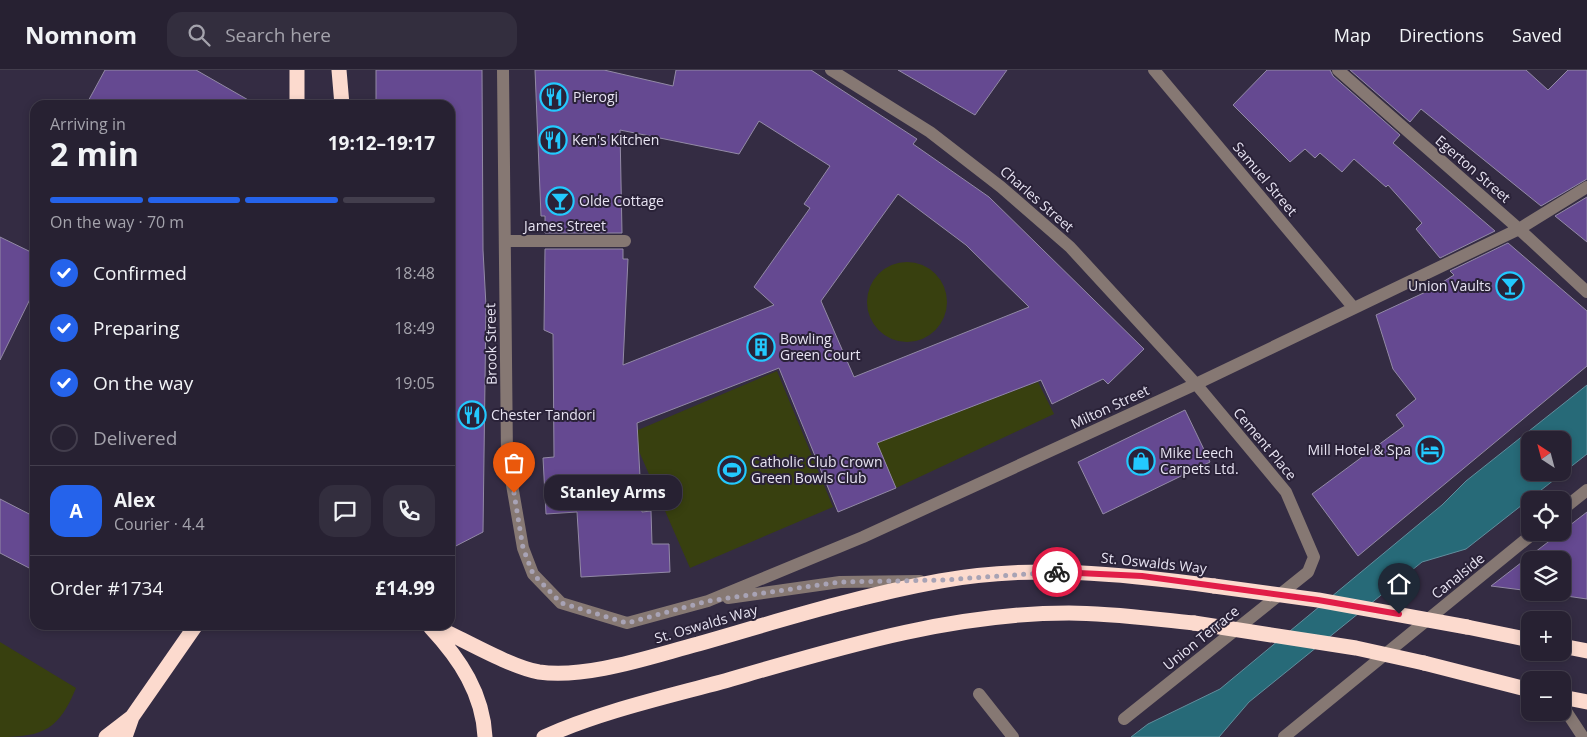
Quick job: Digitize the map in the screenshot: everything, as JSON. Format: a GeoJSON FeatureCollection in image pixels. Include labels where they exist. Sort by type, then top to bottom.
{"type":"FeatureCollection","features":[{"type":"Feature","properties":{"kind":"highway"},"geometry":{"type":"LineString","coordinates":[[297,70],[297,100]]}},
{"type":"Feature","properties":{"kind":"highway"},"geometry":{"type":"LineString","coordinates":[[339,70],[342,100]]}},
{"type":"Feature","properties":{"kind":"highway","name":"St. Oswalds Way"},"geometry":{"type":"LineString","coordinates":[[441,630],[522,667],[539,672],[562,673],[622,665],[872,594],[943,580],[1073,572],[1142,576],[1318,600],[1521,638]]}},
{"type":"Feature","properties":{"kind":"highway"},"geometry":{"type":"LineString","coordinates":[[544,737],[564,728],[691,690],[878,638],[931,626],[1020,616],[1068,613],[1103,614],[1194,623],[1356,648],[1521,688]]}},
{"type":"Feature","properties":{"kind":"highway"},"geometry":{"type":"LineString","coordinates":[[125,737],[132,717],[193,630]]}},
{"type":"Feature","properties":{"kind":"highway"},"geometry":{"type":"LineString","coordinates":[[434,630],[453,652],[472,684],[484,721],[485,737]]}},
{"type":"Feature","properties":{"kind":"highway"},"geometry":{"type":"LineString","coordinates":[[1571,648],[1587,651]]}},
{"type":"Feature","properties":{"kind":"highway"},"geometry":{"type":"LineString","coordinates":[[1571,699],[1587,702]]}},
{"type":"Feature","properties":{"kind":"highway"},"geometry":{"type":"LineString","coordinates":[[106,737],[132,717]]}},
{"type":"Feature","properties":{"kind":"street","name":"Brook Street"},"geometry":{"type":"LineString","coordinates":[[503,70],[507,456],[523,548],[533,574],[561,603]]}},
{"type":"Feature","properties":{"kind":"street","name":"Charles Street"},"geometry":{"type":"LineString","coordinates":[[831,70],[930,132],[1002,187],[1070,247],[1196,384]]}},
{"type":"Feature","properties":{"kind":"street","name":"Samuel Street"},"geometry":{"type":"LineString","coordinates":[[1154,70],[1353,307]]}},
{"type":"Feature","properties":{"kind":"street","name":"Egerton Street"},"geometry":{"type":"LineString","coordinates":[[1338,70],[1520,229],[1587,292]]}},
{"type":"Feature","properties":{"kind":"street","name":"Milton Street"},"geometry":{"type":"LineString","coordinates":[[708,601],[862,537],[1196,384],[1353,307],[1520,229],[1587,187]]}},
{"type":"Feature","properties":{"kind":"street","name":"James Street"},"geometry":{"type":"LineString","coordinates":[[505,241],[625,241]]}},
{"type":"Feature","properties":{"kind":"street","name":"Cement Place"},"geometry":{"type":"LineString","coordinates":[[1196,384],[1286,492],[1314,557]]}},
{"type":"Feature","properties":{"kind":"street"},"geometry":{"type":"LineString","coordinates":[[1571,503],[1587,490]]}},
{"type":"Feature","properties":{"kind":"street","name":"Canalside"},"geometry":{"type":"LineString","coordinates":[[1284,737],[1524,541]]}},
{"type":"Feature","properties":{"kind":"street","name":"Union Terrace"},"geometry":{"type":"LineString","coordinates":[[1124,719],[1308,572],[1314,557]]}},
{"type":"Feature","properties":{"kind":"street","name":"Milton Street"},"geometry":{"type":"LineString","coordinates":[[561,603],[627,623],[708,601],[840,582],[943,580]]}},
{"type":"Feature","properties":{"kind":"street"},"geometry":{"type":"LineString","coordinates":[[979,694],[1013,737]]}},
{"type":"Feature","properties":{"kind":"street"},"geometry":{"type":"LineString","coordinates":[[1571,718],[1583,737]]}},
{"type":"Feature","properties":{"kind":"shaded area"},"geometry":{"type":"Polygon","coordinates":[[[907,262],[922,265],[935,274],[944,287],[947,302],[944,317],[935,330],[922,339],[907,342],[892,339],[879,330],[870,317],[867,302],[870,287],[879,274],[892,265],[907,262]]]}},
{"type":"Feature","properties":{"kind":"shaded area","name":"Catholic Club Crown Green Bowls Club"},"geometry":{"type":"Polygon","coordinates":[[[777,371],[833,507],[690,568],[631,433],[777,371]]]}},
{"type":"Feature","properties":{"kind":"shaded area"},"geometry":{"type":"Polygon","coordinates":[[[1038,382],[1054,414],[896,488],[877,443],[1038,382]]]}},
{"type":"Feature","properties":{"kind":"shaded area"},"geometry":{"type":"Polygon","coordinates":[[[1587,385],[1587,454],[1571,467],[1571,431],[1529,431],[1587,385]]]}},
{"type":"Feature","properties":{"kind":"shaded area"},"geometry":{"type":"Polygon","coordinates":[[[1521,437],[1521,481],[1553,481],[1540,491],[1521,491],[1521,506],[1466,549],[1422,562],[1249,702],[1219,737],[1131,737],[1148,724],[1220,689],[1442,505],[1466,481],[1521,437]]]}},
{"type":"Feature","properties":{"kind":"shaded area"},"geometry":{"type":"Polygon","coordinates":[[[0,642],[76,688],[63,713],[48,728],[28,735],[0,737],[0,642]]]}},
{"type":"Feature","properties":{"kind":"building"},"geometry":{"type":"Polygon","coordinates":[[[105,70],[196,70],[248,100],[89,100],[105,70]]]}},
{"type":"Feature","properties":{"kind":"building"},"geometry":{"type":"Polygon","coordinates":[[[376,70],[482,70],[483,250],[486,306],[483,532],[455,546],[455,100],[376,100],[376,70]]]}},
{"type":"Feature","properties":{"kind":"building"},"geometry":{"type":"Polygon","coordinates":[[[535,70],[604,70],[673,86],[676,70],[811,70],[917,139],[913,144],[989,197],[1144,349],[1108,384],[1103,379],[1052,404],[1041,380],[877,443],[896,488],[838,512],[779,368],[637,423],[642,512],[651,511],[652,544],[669,544],[670,572],[581,577],[577,512],[546,514],[543,458],[554,457],[553,334],[544,330],[545,249],[623,249],[623,259],[628,259],[623,365],[774,305],[754,287],[810,208],[804,204],[830,166],[759,121],[739,154],[620,130],[622,233],[545,233],[545,216],[541,216],[535,70]],[[898,194],[821,301],[854,377],[1029,307],[966,245],[898,194]]]}},
{"type":"Feature","properties":{"kind":"building"},"geometry":{"type":"Polygon","coordinates":[[[898,70],[1007,70],[975,115],[898,70]]]}},
{"type":"Feature","properties":{"kind":"building"},"geometry":{"type":"Polygon","coordinates":[[[1267,70],[1330,70],[1333,76],[1400,135],[1393,143],[1495,231],[1440,258],[1416,229],[1422,223],[1388,185],[1386,187],[1354,159],[1342,172],[1320,153],[1315,158],[1305,149],[1290,162],[1233,105],[1267,70]]]}},
{"type":"Feature","properties":{"kind":"building"},"geometry":{"type":"Polygon","coordinates":[[[1350,70],[1526,70],[1548,90],[1568,70],[1587,70],[1587,179],[1541,206],[1421,109],[1410,122],[1350,70]]]}},
{"type":"Feature","properties":{"kind":"building"},"geometry":{"type":"Polygon","coordinates":[[[1587,197],[1587,242],[1555,216],[1587,197]]]}},
{"type":"Feature","properties":{"kind":"building"},"geometry":{"type":"Polygon","coordinates":[[[0,237],[30,252],[30,299],[0,360],[0,237]]]}},
{"type":"Feature","properties":{"kind":"building","name":"Mill Hotel & Spa"},"geometry":{"type":"Polygon","coordinates":[[[1508,243],[1587,311],[1587,366],[1358,556],[1312,494],[1404,426],[1396,415],[1416,399],[1393,369],[1376,315],[1430,290],[1454,275],[1450,271],[1508,243]]]}},
{"type":"Feature","properties":{"kind":"building"},"geometry":{"type":"Polygon","coordinates":[[[1185,410],[1210,462],[1103,514],[1078,462],[1185,410]]]}},
{"type":"Feature","properties":{"kind":"building"},"geometry":{"type":"Polygon","coordinates":[[[0,499],[30,514],[30,568],[0,553],[0,499]]]}},
{"type":"Feature","properties":{"kind":"building"},"geometry":{"type":"Polygon","coordinates":[[[1587,512],[1587,599],[1571,597],[1571,551],[1536,551],[1549,541],[1571,541],[1571,524],[1587,512]]]}},
{"type":"Feature","properties":{"kind":"building"},"geometry":{"type":"Polygon","coordinates":[[[1521,563],[1521,590],[1491,586],[1521,563]]]}},
{"type":"Feature","properties":{"kind":"way so far"},"geometry":{"type":"LineString","coordinates":[[514,493],[523,548],[533,574],[561,603],[627,623],[708,601],[840,582],[943,580],[1057,572]]}},
{"type":"Feature","properties":{"kind":"place","name":"Pierogi"},"geometry":{"type":"Point","coordinates":[554,97]}},
{"type":"Feature","properties":{"kind":"place","name":"Ken's Kitchen"},"geometry":{"type":"Point","coordinates":[553,140]}},
{"type":"Feature","properties":{"kind":"place","name":"Olde Cottage"},"geometry":{"type":"Point","coordinates":[560,201]}},
{"type":"Feature","properties":{"kind":"place","name":"Union Vaults"},"geometry":{"type":"Point","coordinates":[1510,286]}},
{"type":"Feature","properties":{"kind":"place","name":"Bowling Green Court"},"geometry":{"type":"Point","coordinates":[761,347]}},
{"type":"Feature","properties":{"kind":"place","name":"Chester Tandori"},"geometry":{"type":"Point","coordinates":[472,415]}},
{"type":"Feature","properties":{"kind":"place","name":"Mill Hotel & Spa"},"geometry":{"type":"Point","coordinates":[1430,450]}},
{"type":"Feature","properties":{"kind":"place","name":"Mike Leech Carpets Ltd."},"geometry":{"type":"Point","coordinates":[1141,461]}},
{"type":"Feature","properties":{"kind":"place","name":"Catholic Club Crown Green Bowls Club"},"geometry":{"type":"Point","coordinates":[732,470]}},
{"type":"Feature","properties":{"kind":"place","name":"Stanley Arms"},"geometry":{"type":"Point","coordinates":[514,493]}},
{"type":"Feature","properties":{"kind":"route"},"geometry":{"type":"LineString","coordinates":[[1057,572],[1142,576],[1318,600],[1399,614]]}}]}
